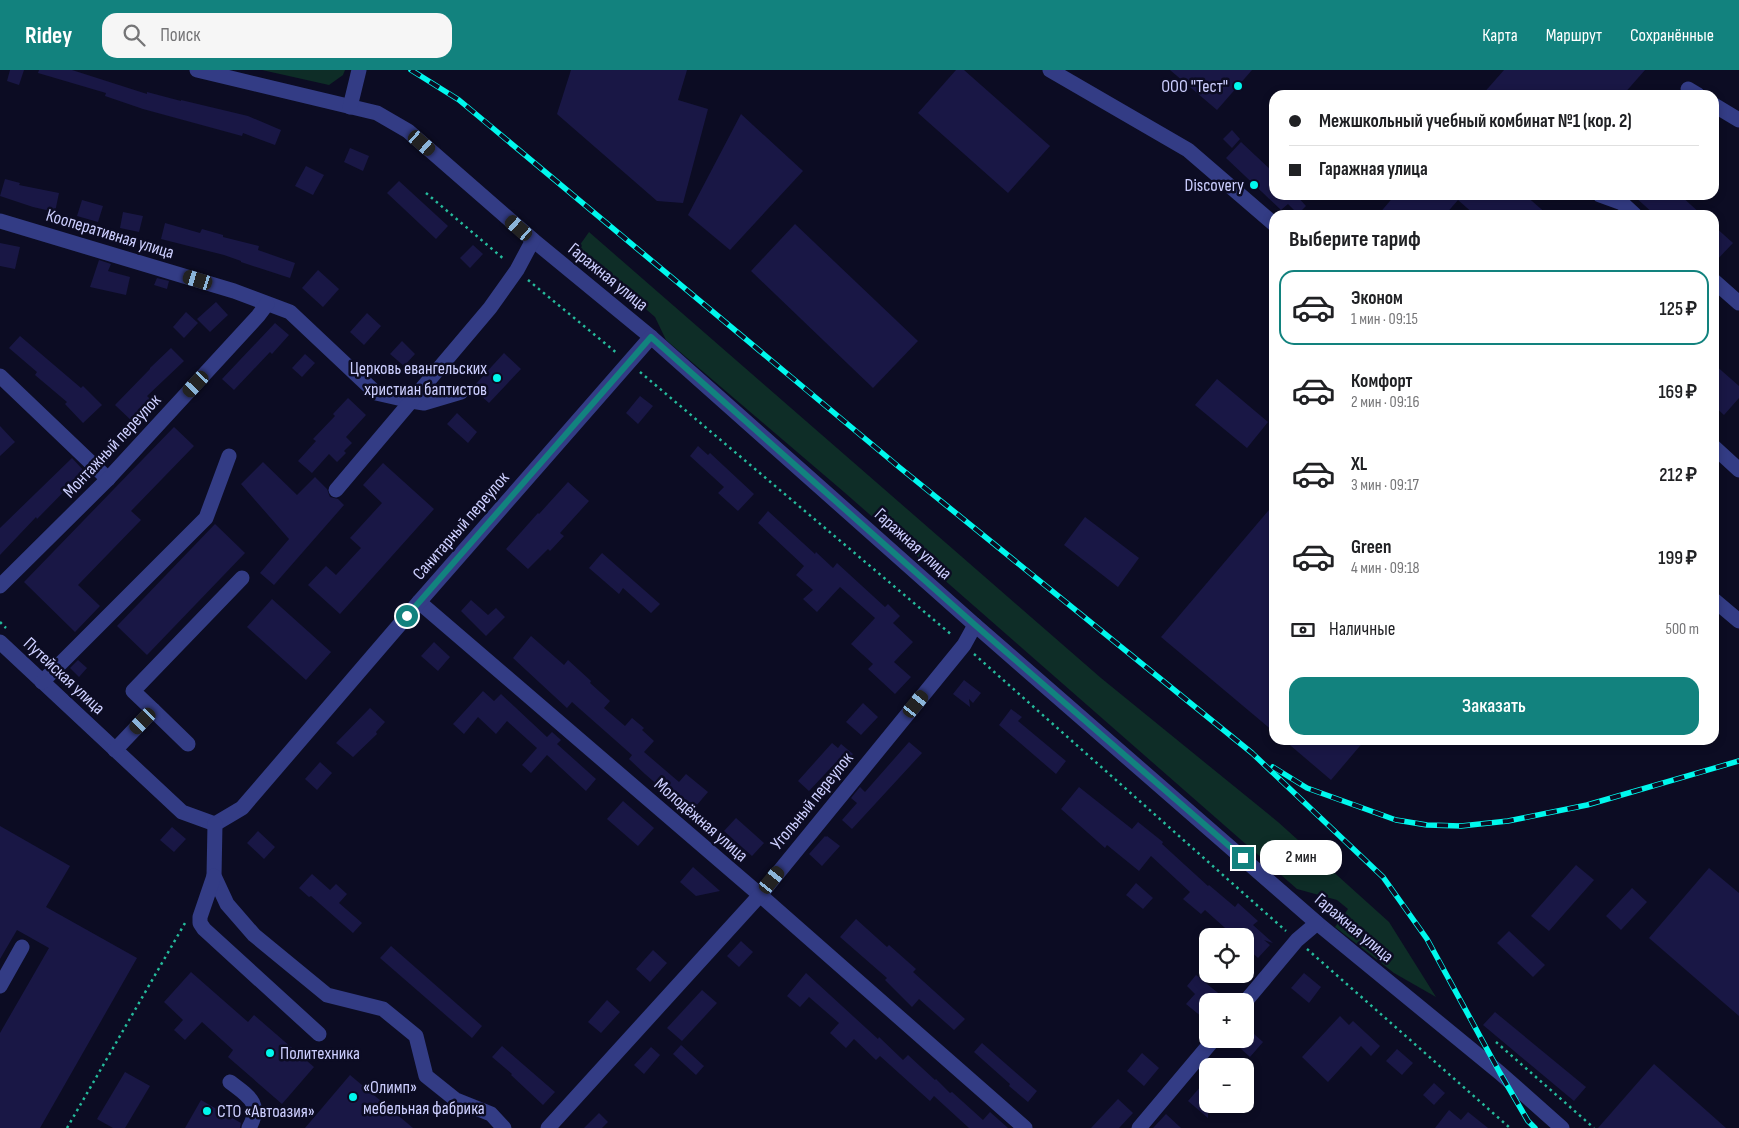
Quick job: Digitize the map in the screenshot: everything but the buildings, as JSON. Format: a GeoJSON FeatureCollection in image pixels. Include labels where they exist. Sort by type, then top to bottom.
{"type":"FeatureCollection","features":[{"type":"Feature","properties":{"kind":"street","name":"Гаражная улица"},"geometry":{"type":"LineString","coordinates":[[197,70],[377,113],[408,131],[533,240],[651,337],[975,625],[1317,923],[1500,1074],[1562,1128]]}},
{"type":"Feature","properties":{"kind":"street"},"geometry":{"type":"LineString","coordinates":[[350,107],[359,70]]}},
{"type":"Feature","properties":{"kind":"street"},"geometry":{"type":"LineString","coordinates":[[1050,70],[1188,150],[1269,220]]}},
{"type":"Feature","properties":{"kind":"street"},"geometry":{"type":"LineString","coordinates":[[1719,108],[1739,120]]}},
{"type":"Feature","properties":{"kind":"street"},"geometry":{"type":"LineString","coordinates":[[1614,200],[1622,203],[1630,210]]}},
{"type":"Feature","properties":{"kind":"street","name":"Кооперативная улица"},"geometry":{"type":"LineString","coordinates":[[0,221],[234,291],[290,312],[376,393],[424,402],[462,392]]}},
{"type":"Feature","properties":{"kind":"street"},"geometry":{"type":"LineString","coordinates":[[336,490],[490,308],[517,270],[533,240]]}},
{"type":"Feature","properties":{"kind":"street"},"geometry":{"type":"LineString","coordinates":[[1719,285],[1739,303]]}},
{"type":"Feature","properties":{"kind":"street","name":"Монтажный переулок"},"geometry":{"type":"LineString","coordinates":[[0,586],[108,479],[267,304]]}},
{"type":"Feature","properties":{"kind":"street","name":"Санитарный переулок"},"geometry":{"type":"LineString","coordinates":[[215,824],[242,808],[651,337]]}},
{"type":"Feature","properties":{"kind":"street"},"geometry":{"type":"LineString","coordinates":[[0,376],[108,479]]}},
{"type":"Feature","properties":{"kind":"street"},"geometry":{"type":"LineString","coordinates":[[1719,452],[1739,470]]}},
{"type":"Feature","properties":{"kind":"street"},"geometry":{"type":"LineString","coordinates":[[42,682],[206,518],[229,456]]}},
{"type":"Feature","properties":{"kind":"street"},"geometry":{"type":"LineString","coordinates":[[188,744],[133,691],[242,578]]}},
{"type":"Feature","properties":{"kind":"street","name":"Молодёжная улица"},"geometry":{"type":"LineString","coordinates":[[419,602],[760,895],[1025,1128]]}},
{"type":"Feature","properties":{"kind":"street"},"geometry":{"type":"LineString","coordinates":[[1719,604],[1739,622]]}},
{"type":"Feature","properties":{"kind":"street","name":"Угольный переулок"},"geometry":{"type":"LineString","coordinates":[[548,1128],[760,895],[964,644],[975,625]]}},
{"type":"Feature","properties":{"kind":"street","name":"Путейская улица"},"geometry":{"type":"LineString","coordinates":[[0,642],[182,812],[215,824]]}},
{"type":"Feature","properties":{"kind":"street"},"geometry":{"type":"LineString","coordinates":[[115,750],[153,710]]}},
{"type":"Feature","properties":{"kind":"street"},"geometry":{"type":"LineString","coordinates":[[215,824],[214,876],[200,917],[200,923],[204,929],[319,1034]]}},
{"type":"Feature","properties":{"kind":"street"},"geometry":{"type":"LineString","coordinates":[[214,876],[227,904],[254,936],[327,995],[383,1010],[416,1036],[426,1076],[456,1100],[490,1114],[504,1128]]}},
{"type":"Feature","properties":{"kind":"street"},"geometry":{"type":"LineString","coordinates":[[1253,993],[1297,940],[1317,923]]}},
{"type":"Feature","properties":{"kind":"street"},"geometry":{"type":"LineString","coordinates":[[0,986],[22,947]]}},
{"type":"Feature","properties":{"kind":"street"},"geometry":{"type":"LineString","coordinates":[[1139,1128],[1206,1048]]}},
{"type":"Feature","properties":{"kind":"street"},"geometry":{"type":"LineString","coordinates":[[230,1082],[251,1098],[255,1107],[252,1123],[249,1128]]}},
{"type":"Feature","properties":{"kind":"path"},"geometry":{"type":"LineString","coordinates":[[67,1128],[188,917]]}},
{"type":"Feature","properties":{"kind":"path"},"geometry":{"type":"LineString","coordinates":[[1496,1042],[1594,1128]]}},
{"type":"Feature","properties":{"kind":"green space"},"geometry":{"type":"Polygon","coordinates":[[[262,70],[345,70],[343,75],[329,85],[262,70]]]}},
{"type":"Feature","properties":{"kind":"green space"},"geometry":{"type":"Polygon","coordinates":[[[589,232],[1101,678],[1278,822],[1389,922],[1436,997],[1394,973],[1335,927],[1348,909],[1337,900],[1297,889],[844,492],[666,340],[655,317],[577,249],[589,232]]]}},
{"type":"Feature","properties":{"kind":"railway"},"geometry":{"type":"LineString","coordinates":[[411,70],[459,100],[899,467],[1252,753],[1383,877],[1427,939],[1500,1073],[1528,1121],[1535,1128]]}},
{"type":"Feature","properties":{"kind":"railway"},"geometry":{"type":"LineString","coordinates":[[1273,767],[1307,788],[1396,820],[1427,825],[1461,826],[1508,821],[1587,805],[1739,761]]}},
{"type":"Feature","properties":{"kind":"place","name":"ООО \"Тест\""},"geometry":{"type":"Point","coordinates":[1238,86]}},
{"type":"Feature","properties":{"kind":"place","name":"Discovery"},"geometry":{"type":"Point","coordinates":[1254,185]}},
{"type":"Feature","properties":{"kind":"place","name":"Церковь евангельских христиан баптистов"},"geometry":{"type":"Point","coordinates":[497,378]}},
{"type":"Feature","properties":{"kind":"place","name":"Политехника"},"geometry":{"type":"Point","coordinates":[270,1053]}},
{"type":"Feature","properties":{"kind":"place","name":"«Олимп» мебельная фабрика"},"geometry":{"type":"Point","coordinates":[353,1097]}},
{"type":"Feature","properties":{"kind":"place","name":"СТО «Автоазия»"},"geometry":{"type":"Point","coordinates":[207,1111]}},
{"type":"Feature","properties":{"kind":"route"},"geometry":{"type":"LineString","coordinates":[[407,616],[651,337],[975,625],[1243,858]]}}]}
